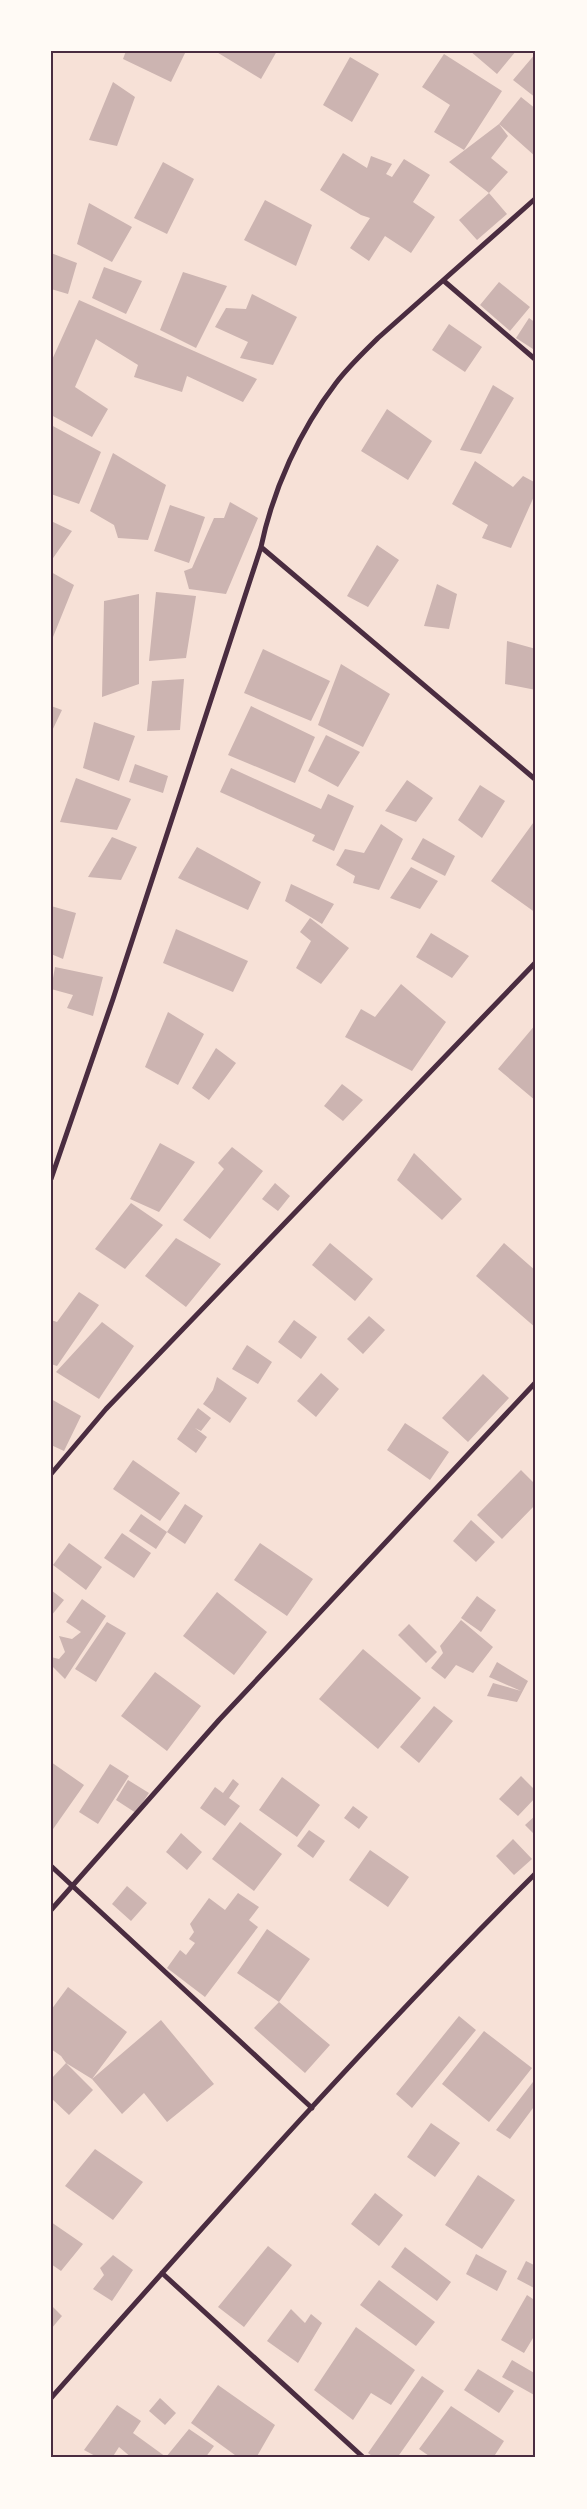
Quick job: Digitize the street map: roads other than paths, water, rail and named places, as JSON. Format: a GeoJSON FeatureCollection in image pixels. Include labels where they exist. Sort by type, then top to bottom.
{"type":"FeatureCollection","features":[{"type":"Feature","properties":{"kind":"street"},"geometry":{"type":"LineString","coordinates":[[51,1179],[113,999],[261,547],[266,523],[296,448],[336,383],[378,338],[536,198]]}},
{"type":"Feature","properties":{"kind":"street"},"geometry":{"type":"LineString","coordinates":[[444,281],[536,360]]}},
{"type":"Feature","properties":{"kind":"street"},"geometry":{"type":"LineString","coordinates":[[261,547],[536,780]]}},
{"type":"Feature","properties":{"kind":"street"},"geometry":{"type":"LineString","coordinates":[[51,1474],[106,1409],[536,962]]}},
{"type":"Feature","properties":{"kind":"street"},"geometry":{"type":"LineString","coordinates":[[51,1910],[219,1720],[536,1382]]}},
{"type":"Feature","properties":{"kind":"street"},"geometry":{"type":"LineString","coordinates":[[51,1866],[312,2108]]}},
{"type":"Feature","properties":{"kind":"street"},"geometry":{"type":"LineString","coordinates":[[51,2398],[162,2273],[456,1952],[536,1873]]}},
{"type":"Feature","properties":{"kind":"street"},"geometry":{"type":"LineString","coordinates":[[162,2273],[364,2458]]}}]}
